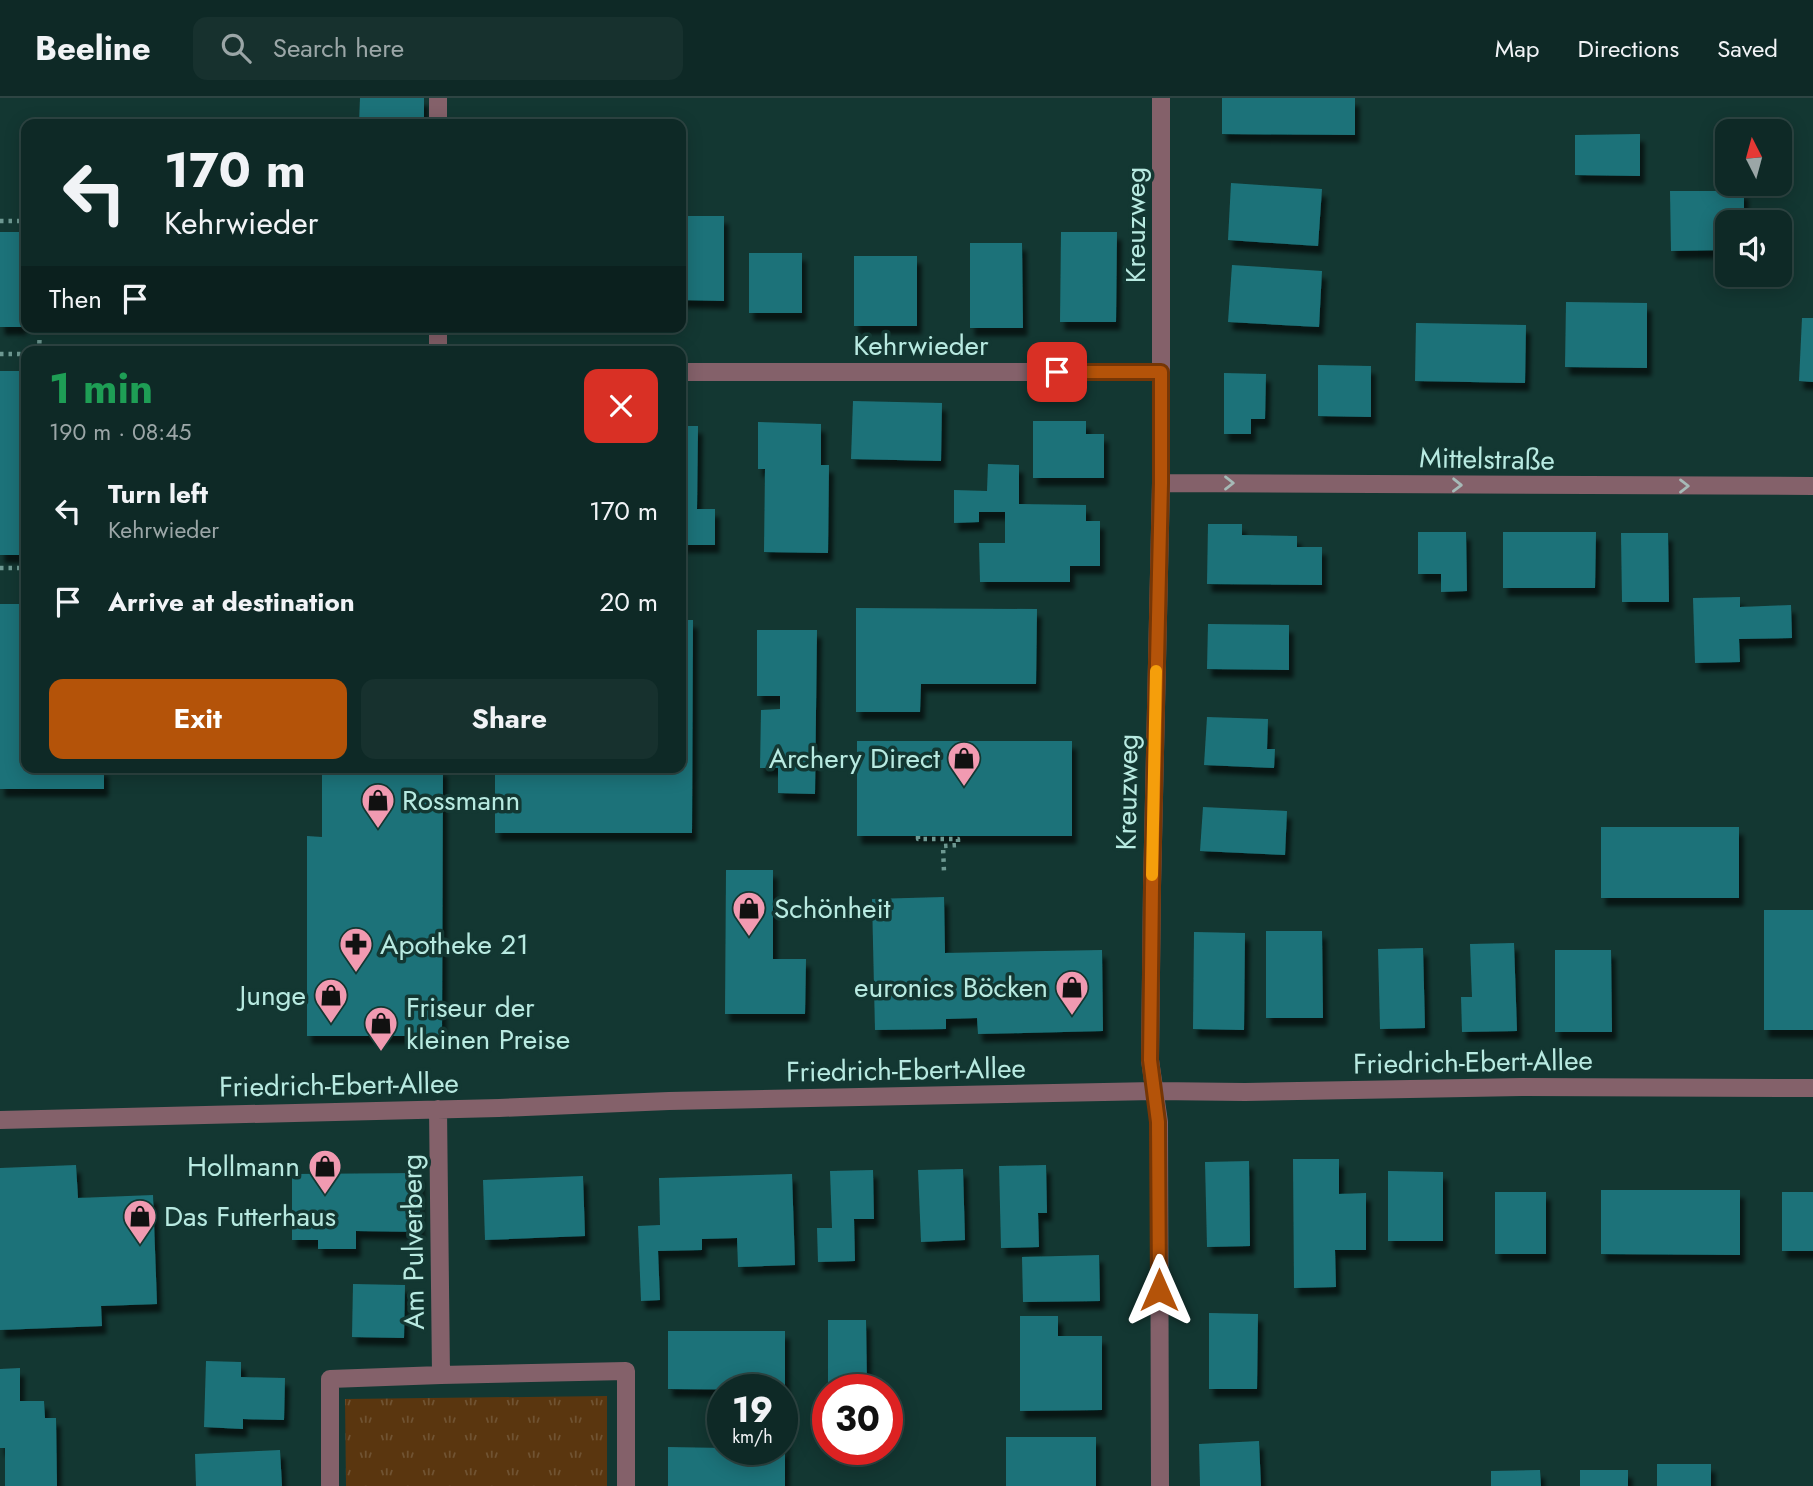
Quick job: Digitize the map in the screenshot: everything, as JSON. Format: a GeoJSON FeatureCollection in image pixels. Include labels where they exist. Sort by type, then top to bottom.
{"type":"FeatureCollection","features":[{"type":"Feature","properties":{"kind":"street"},"geometry":{"type":"LineString","coordinates":[[438,98],[438,119]]}},
{"type":"Feature","properties":{"kind":"street","name":"Kreuzweg"},"geometry":{"type":"LineString","coordinates":[[1160,1486],[1158,1122],[1150,1060],[1161,483],[1161,98]]}},
{"type":"Feature","properties":{"kind":"street","name":"Kehrwieder"},"geometry":{"type":"LineString","coordinates":[[686,372],[1161,372]]}},
{"type":"Feature","properties":{"kind":"street","name":"Mittelstraße"},"geometry":{"type":"LineString","coordinates":[[1161,483],[1813,486]]}},
{"type":"Feature","properties":{"kind":"street","name":"Friedrich-Ebert-Allee"},"geometry":{"type":"LineString","coordinates":[[0,1119],[1154,1091],[1522,1087],[1813,1088]]}},
{"type":"Feature","properties":{"kind":"street","name":"Am Pulverberg"},"geometry":{"type":"LineString","coordinates":[[438,1109],[441,1374]]}},
{"type":"Feature","properties":{"kind":"street"},"geometry":{"type":"LineString","coordinates":[[330,1486],[330,1379],[625,1371],[626,1486]]}},
{"type":"Feature","properties":{"kind":"path"},"geometry":{"type":"LineString","coordinates":[[0,221],[21,222]]}},
{"type":"Feature","properties":{"kind":"path"},"geometry":{"type":"LineString","coordinates":[[0,354],[21,354]]}},
{"type":"Feature","properties":{"kind":"path"},"geometry":{"type":"LineString","coordinates":[[0,568],[21,568]]}},
{"type":"Feature","properties":{"kind":"path"},"geometry":{"type":"LineString","coordinates":[[918,836],[918,839],[958,839],[958,845],[943,846],[944,872]]}},
{"type":"Feature","properties":{"kind":"green space"},"geometry":{"type":"Polygon","coordinates":[[[607,1396],[607,1486],[346,1486],[345,1399],[607,1396]]]}},
{"type":"Feature","properties":{"kind":"building"},"geometry":{"type":"Polygon","coordinates":[[[360,98],[424,98],[424,119],[359,119],[360,98]]]}},
{"type":"Feature","properties":{"kind":"building"},"geometry":{"type":"Polygon","coordinates":[[[1222,98],[1355,98],[1355,135],[1222,134],[1222,98]]]}},
{"type":"Feature","properties":{"kind":"building"},"geometry":{"type":"Polygon","coordinates":[[[1640,134],[1640,176],[1575,175],[1575,135],[1640,134]]]}},
{"type":"Feature","properties":{"kind":"building"},"geometry":{"type":"Polygon","coordinates":[[[1231,183],[1322,189],[1318,246],[1228,240],[1231,183]]]}},
{"type":"Feature","properties":{"kind":"building"},"geometry":{"type":"Polygon","coordinates":[[[1670,191],[1715,191],[1715,196],[1744,196],[1744,210],[1715,210],[1715,250],[1671,251],[1670,191]]]}},
{"type":"Feature","properties":{"kind":"building"},"geometry":{"type":"Polygon","coordinates":[[[686,216],[724,216],[724,301],[686,300],[686,216]]]}},
{"type":"Feature","properties":{"kind":"building"},"geometry":{"type":"Polygon","coordinates":[[[0,232],[21,232],[21,327],[0,327],[0,232]]]}},
{"type":"Feature","properties":{"kind":"building"},"geometry":{"type":"Polygon","coordinates":[[[1061,232],[1117,232],[1116,322],[1060,322],[1061,232]]]}},
{"type":"Feature","properties":{"kind":"building"},"geometry":{"type":"Polygon","coordinates":[[[970,243],[1022,243],[1023,328],[970,328],[970,243]]]}},
{"type":"Feature","properties":{"kind":"building"},"geometry":{"type":"Polygon","coordinates":[[[749,253],[802,253],[802,313],[749,313],[749,253]]]}},
{"type":"Feature","properties":{"kind":"building"},"geometry":{"type":"Polygon","coordinates":[[[854,256],[917,256],[917,326],[854,326],[854,256]]]}},
{"type":"Feature","properties":{"kind":"building"},"geometry":{"type":"Polygon","coordinates":[[[1232,265],[1322,271],[1319,327],[1228,322],[1232,265]]]}},
{"type":"Feature","properties":{"kind":"building"},"geometry":{"type":"Polygon","coordinates":[[[1566,302],[1647,303],[1647,368],[1565,367],[1566,302]]]}},
{"type":"Feature","properties":{"kind":"building"},"geometry":{"type":"Polygon","coordinates":[[[1802,318],[1813,318],[1813,382],[1799,381],[1802,318]]]}},
{"type":"Feature","properties":{"kind":"building"},"geometry":{"type":"Polygon","coordinates":[[[1416,323],[1526,325],[1525,383],[1415,381],[1416,323]]]}},
{"type":"Feature","properties":{"kind":"building"},"geometry":{"type":"Polygon","coordinates":[[[1318,365],[1371,366],[1371,417],[1318,416],[1318,365]]]}},
{"type":"Feature","properties":{"kind":"building"},"geometry":{"type":"Polygon","coordinates":[[[0,371],[21,371],[21,555],[0,555],[0,371]]]}},
{"type":"Feature","properties":{"kind":"building"},"geometry":{"type":"Polygon","coordinates":[[[1224,373],[1266,374],[1265,419],[1251,419],[1251,434],[1224,434],[1224,373]]]}},
{"type":"Feature","properties":{"kind":"building"},"geometry":{"type":"Polygon","coordinates":[[[853,401],[942,403],[941,461],[851,459],[853,401]]]}},
{"type":"Feature","properties":{"kind":"building"},"geometry":{"type":"Polygon","coordinates":[[[1033,421],[1086,421],[1086,434],[1104,434],[1104,478],[1033,478],[1033,421]]]}},
{"type":"Feature","properties":{"kind":"building"},"geometry":{"type":"Polygon","coordinates":[[[758,422],[821,424],[821,465],[829,465],[828,553],[764,552],[765,469],[758,469],[758,422]]]}},
{"type":"Feature","properties":{"kind":"building"},"geometry":{"type":"Polygon","coordinates":[[[686,426],[698,426],[697,509],[715,509],[715,545],[686,545],[686,426]]]}},
{"type":"Feature","properties":{"kind":"building"},"geometry":{"type":"Polygon","coordinates":[[[988,464],[1019,465],[1019,504],[1086,505],[1086,521],[1100,521],[1100,566],[1070,566],[1070,582],[980,582],[979,543],[1005,543],[1005,512],[979,512],[979,522],[954,523],[954,490],[987,491],[988,464]]]}},
{"type":"Feature","properties":{"kind":"building"},"geometry":{"type":"Polygon","coordinates":[[[1208,524],[1242,524],[1242,535],[1297,536],[1297,547],[1322,547],[1322,585],[1207,584],[1208,524]]]}},
{"type":"Feature","properties":{"kind":"building"},"geometry":{"type":"Polygon","coordinates":[[[1418,532],[1466,532],[1467,591],[1441,592],[1441,574],[1418,574],[1418,532]]]}},
{"type":"Feature","properties":{"kind":"building"},"geometry":{"type":"Polygon","coordinates":[[[1503,532],[1596,532],[1595,588],[1503,588],[1503,532]]]}},
{"type":"Feature","properties":{"kind":"building"},"geometry":{"type":"Polygon","coordinates":[[[1621,533],[1668,533],[1669,602],[1622,602],[1621,533]]]}},
{"type":"Feature","properties":{"kind":"building"},"geometry":{"type":"Polygon","coordinates":[[[1740,597],[1740,607],[1791,605],[1792,638],[1739,639],[1740,662],[1695,663],[1693,598],[1740,597]]]}},
{"type":"Feature","properties":{"kind":"building"},"geometry":{"type":"Polygon","coordinates":[[[0,604],[21,604],[21,773],[104,773],[104,789],[0,789],[0,604]]]}},
{"type":"Feature","properties":{"kind":"building"},"geometry":{"type":"Polygon","coordinates":[[[856,608],[1037,609],[1036,684],[921,684],[920,712],[856,712],[856,608]]]}},
{"type":"Feature","properties":{"kind":"building"},"geometry":{"type":"Polygon","coordinates":[[[686,620],[693,620],[692,833],[495,833],[495,773],[686,773],[686,620]]]}},
{"type":"Feature","properties":{"kind":"building"},"geometry":{"type":"Polygon","coordinates":[[[1208,624],[1289,625],[1289,670],[1207,669],[1208,624]]]}},
{"type":"Feature","properties":{"kind":"building"},"geometry":{"type":"Polygon","coordinates":[[[757,630],[817,630],[815,794],[778,793],[778,768],[760,768],[761,710],[780,709],[780,696],[757,696],[757,630]]]}},
{"type":"Feature","properties":{"kind":"building"},"geometry":{"type":"Polygon","coordinates":[[[1207,717],[1268,719],[1267,749],[1275,749],[1274,768],[1204,765],[1207,717]]]}},
{"type":"Feature","properties":{"kind":"building","name":"Archery Direct"},"geometry":{"type":"Polygon","coordinates":[[[857,741],[1072,741],[1072,836],[857,836],[857,741]]]}},
{"type":"Feature","properties":{"kind":"building"},"geometry":{"type":"Polygon","coordinates":[[[322,773],[443,773],[442,1036],[307,1036],[307,836],[322,837],[322,773]]]}},
{"type":"Feature","properties":{"kind":"building"},"geometry":{"type":"Polygon","coordinates":[[[1203,807],[1287,811],[1285,855],[1200,851],[1203,807]]]}},
{"type":"Feature","properties":{"kind":"building"},"geometry":{"type":"Polygon","coordinates":[[[1601,827],[1739,827],[1739,898],[1601,898],[1601,827]]]}},
{"type":"Feature","properties":{"kind":"building"},"geometry":{"type":"Polygon","coordinates":[[[726,870],[773,870],[773,959],[806,959],[805,1014],[725,1014],[726,870]]]}},
{"type":"Feature","properties":{"kind":"building"},"geometry":{"type":"Polygon","coordinates":[[[944,897],[945,953],[1102,950],[1103,1031],[978,1034],[977,1018],[946,1019],[946,1029],[875,1030],[872,899],[944,897]]]}},
{"type":"Feature","properties":{"kind":"building"},"geometry":{"type":"Polygon","coordinates":[[[1764,910],[1813,910],[1813,1030],[1764,1030],[1764,910]]]}},
{"type":"Feature","properties":{"kind":"building"},"geometry":{"type":"Polygon","coordinates":[[[1266,931],[1322,931],[1323,1018],[1266,1018],[1266,931]]]}},
{"type":"Feature","properties":{"kind":"building"},"geometry":{"type":"Polygon","coordinates":[[[1194,932],[1245,933],[1244,1030],[1193,1029],[1194,932]]]}},
{"type":"Feature","properties":{"kind":"building"},"geometry":{"type":"Polygon","coordinates":[[[1514,943],[1517,1031],[1462,1032],[1461,997],[1472,997],[1470,944],[1514,943]]]}},
{"type":"Feature","properties":{"kind":"building"},"geometry":{"type":"Polygon","coordinates":[[[1423,948],[1425,1028],[1380,1029],[1378,949],[1423,948]]]}},
{"type":"Feature","properties":{"kind":"building"},"geometry":{"type":"Polygon","coordinates":[[[1555,950],[1611,950],[1612,1032],[1555,1032],[1555,950]]]}},
{"type":"Feature","properties":{"kind":"building"},"geometry":{"type":"Polygon","coordinates":[[[1293,1159],[1339,1159],[1339,1194],[1366,1193],[1366,1250],[1335,1250],[1336,1287],[1294,1288],[1293,1159]]]}},
{"type":"Feature","properties":{"kind":"building"},"geometry":{"type":"Polygon","coordinates":[[[1249,1161],[1250,1246],[1207,1247],[1205,1162],[1249,1161]]]}},
{"type":"Feature","properties":{"kind":"building"},"geometry":{"type":"Polygon","coordinates":[[[76,1165],[78,1198],[153,1195],[157,1304],[101,1306],[102,1326],[0,1330],[0,1168],[76,1165]]]}},
{"type":"Feature","properties":{"kind":"building"},"geometry":{"type":"Polygon","coordinates":[[[1046,1165],[1047,1213],[1038,1213],[1039,1247],[1001,1248],[999,1166],[1046,1165]]]}},
{"type":"Feature","properties":{"kind":"building"},"geometry":{"type":"Polygon","coordinates":[[[963,1169],[965,1240],[921,1242],[918,1170],[963,1169]]]}},
{"type":"Feature","properties":{"kind":"building"},"geometry":{"type":"Polygon","coordinates":[[[873,1170],[874,1219],[854,1219],[855,1261],[818,1262],[817,1228],[832,1228],[830,1171],[873,1170]]]}},
{"type":"Feature","properties":{"kind":"building"},"geometry":{"type":"Polygon","coordinates":[[[1388,1171],[1443,1172],[1443,1241],[1388,1241],[1388,1171]]]}},
{"type":"Feature","properties":{"kind":"building"},"geometry":{"type":"Polygon","coordinates":[[[420,1173],[420,1232],[356,1231],[356,1249],[318,1249],[318,1240],[292,1240],[292,1174],[420,1173]]]}},
{"type":"Feature","properties":{"kind":"building"},"geometry":{"type":"Polygon","coordinates":[[[792,1174],[795,1265],[738,1267],[737,1238],[702,1239],[702,1250],[658,1251],[660,1300],[641,1301],[638,1226],[660,1225],[659,1178],[792,1174]]]}},
{"type":"Feature","properties":{"kind":"building"},"geometry":{"type":"Polygon","coordinates":[[[583,1176],[585,1236],[485,1240],[483,1180],[583,1176]]]}},
{"type":"Feature","properties":{"kind":"building"},"geometry":{"type":"Polygon","coordinates":[[[1601,1190],[1740,1190],[1740,1255],[1601,1254],[1601,1190]]]}},
{"type":"Feature","properties":{"kind":"building"},"geometry":{"type":"Polygon","coordinates":[[[1495,1192],[1546,1192],[1546,1254],[1495,1254],[1495,1192]]]}},
{"type":"Feature","properties":{"kind":"building"},"geometry":{"type":"Polygon","coordinates":[[[1782,1192],[1813,1192],[1813,1251],[1782,1251],[1782,1192]]]}},
{"type":"Feature","properties":{"kind":"building"},"geometry":{"type":"Polygon","coordinates":[[[1099,1255],[1100,1301],[1023,1302],[1022,1257],[1099,1255]]]}},
{"type":"Feature","properties":{"kind":"building"},"geometry":{"type":"Polygon","coordinates":[[[353,1284],[405,1285],[404,1338],[352,1337],[353,1284]]]}},
{"type":"Feature","properties":{"kind":"building"},"geometry":{"type":"Polygon","coordinates":[[[1209,1313],[1258,1314],[1257,1389],[1209,1389],[1209,1313]]]}},
{"type":"Feature","properties":{"kind":"building"},"geometry":{"type":"Polygon","coordinates":[[[1020,1316],[1058,1316],[1058,1336],[1102,1336],[1102,1410],[1020,1411],[1020,1316]]]}},
{"type":"Feature","properties":{"kind":"building"},"geometry":{"type":"Polygon","coordinates":[[[828,1320],[866,1320],[867,1374],[828,1374],[828,1320]]]}},
{"type":"Feature","properties":{"kind":"building"},"geometry":{"type":"Polygon","coordinates":[[[668,1331],[785,1331],[785,1374],[707,1374],[707,1389],[668,1389],[668,1331]]]}},
{"type":"Feature","properties":{"kind":"building"},"geometry":{"type":"Polygon","coordinates":[[[206,1361],[241,1362],[241,1377],[285,1378],[284,1420],[243,1419],[243,1429],[204,1427],[206,1361]]]}},
{"type":"Feature","properties":{"kind":"building"},"geometry":{"type":"Polygon","coordinates":[[[20,1368],[20,1401],[44,1401],[45,1418],[56,1418],[57,1486],[5,1486],[5,1448],[0,1448],[0,1369],[20,1368]]]}},
{"type":"Feature","properties":{"kind":"building"},"geometry":{"type":"Polygon","coordinates":[[[1006,1437],[1096,1437],[1096,1486],[1006,1486],[1006,1437]]]}},
{"type":"Feature","properties":{"kind":"building"},"geometry":{"type":"Polygon","coordinates":[[[1259,1441],[1261,1486],[1200,1486],[1199,1444],[1259,1441]]]}},
{"type":"Feature","properties":{"kind":"building"},"geometry":{"type":"Polygon","coordinates":[[[668,1447],[707,1448],[707,1465],[785,1465],[785,1486],[668,1486],[668,1447]]]}},
{"type":"Feature","properties":{"kind":"building"},"geometry":{"type":"Polygon","coordinates":[[[280,1450],[282,1486],[196,1486],[195,1454],[280,1450]]]}},
{"type":"Feature","properties":{"kind":"building"},"geometry":{"type":"Polygon","coordinates":[[[1657,1464],[1711,1464],[1711,1486],[1657,1486],[1657,1464]]]}},
{"type":"Feature","properties":{"kind":"building"},"geometry":{"type":"Polygon","coordinates":[[[1540,1470],[1541,1486],[1491,1486],[1491,1471],[1540,1470]]]}},
{"type":"Feature","properties":{"kind":"building"},"geometry":{"type":"Polygon","coordinates":[[[1580,1470],[1628,1470],[1628,1486],[1580,1486],[1580,1470]]]}},
{"type":"Feature","properties":{"kind":"slow traffic"},"geometry":{"type":"LineString","coordinates":[[1152,875],[1156,671]]}},
{"type":"Feature","properties":{"kind":"place","name":"Archery Direct"},"geometry":{"type":"Point","coordinates":[964,788]}},
{"type":"Feature","properties":{"kind":"place","name":"Rossmann"},"geometry":{"type":"Point","coordinates":[378,830]}},
{"type":"Feature","properties":{"kind":"place","name":"Schönheit"},"geometry":{"type":"Point","coordinates":[749,938]}},
{"type":"Feature","properties":{"kind":"place","name":"Apotheke 21"},"geometry":{"type":"Point","coordinates":[356,974]}},
{"type":"Feature","properties":{"kind":"place","name":"euronics Böcken"},"geometry":{"type":"Point","coordinates":[1072,1017]}},
{"type":"Feature","properties":{"kind":"place","name":"Junge"},"geometry":{"type":"Point","coordinates":[331,1025]}},
{"type":"Feature","properties":{"kind":"place","name":"Friseur der kleinen Preise"},"geometry":{"type":"Point","coordinates":[381,1053]}},
{"type":"Feature","properties":{"kind":"place","name":"Hollmann"},"geometry":{"type":"Point","coordinates":[325,1196]}},
{"type":"Feature","properties":{"kind":"place","name":"Das Futterhaus"},"geometry":{"type":"Point","coordinates":[140,1246]}},
{"type":"Feature","properties":{"kind":"route"},"geometry":{"type":"LineString","coordinates":[[1057,372],[1161,372],[1150,1060],[1158,1122],[1159,1290]]}}]}
